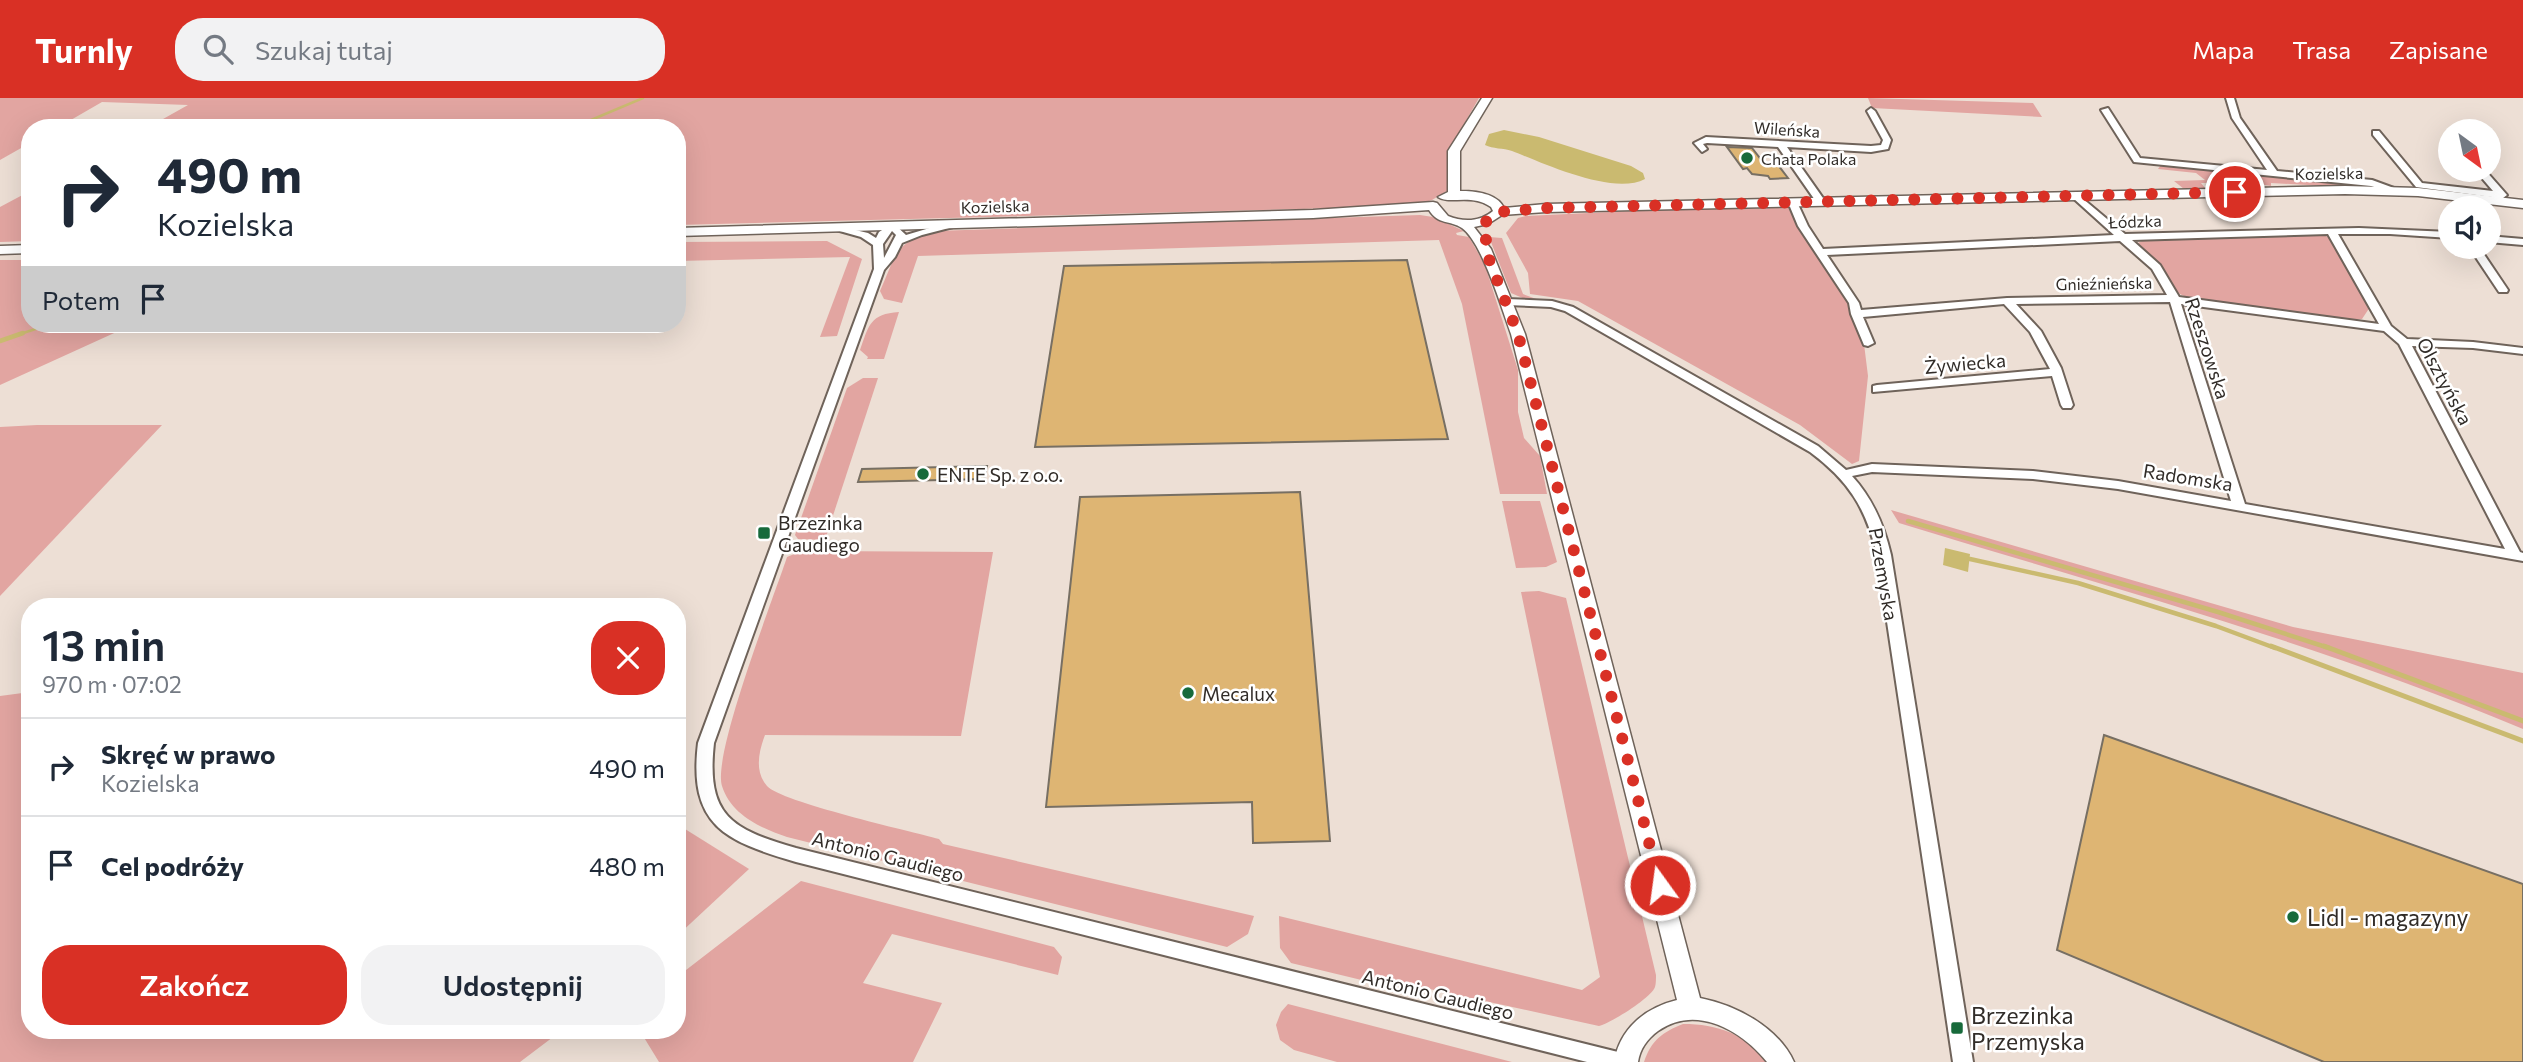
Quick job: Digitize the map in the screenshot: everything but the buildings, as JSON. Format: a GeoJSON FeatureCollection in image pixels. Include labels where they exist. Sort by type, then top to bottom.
{"type":"FeatureCollection","features":[{"type":"Feature","properties":{"kind":"street"},"geometry":{"type":"LineString","coordinates":[[1454,194],[1453,157],[1456,146],[1487,98]]}},
{"type":"Feature","properties":{"kind":"street"},"geometry":{"type":"LineString","coordinates":[[2230,98],[2236,118],[2274,173]]}},
{"type":"Feature","properties":{"kind":"street"},"geometry":{"type":"LineString","coordinates":[[2105,110],[2137,160],[2372,183],[2397,191]]}},
{"type":"Feature","properties":{"kind":"street","name":"Wileńska"},"geometry":{"type":"LineString","coordinates":[[1702,149],[1698,143],[1706,140],[1881,148],[1888,143],[1871,111]]}},
{"type":"Feature","properties":{"kind":"street"},"geometry":{"type":"LineString","coordinates":[[2376,132],[2419,185],[2486,196]]}},
{"type":"Feature","properties":{"kind":"street"},"geometry":{"type":"LineString","coordinates":[[1781,145],[1821,201]]}},
{"type":"Feature","properties":{"kind":"street"},"geometry":{"type":"LineString","coordinates":[[1455,173],[1471,194]]}},
{"type":"Feature","properties":{"kind":"street"},"geometry":{"type":"LineString","coordinates":[[2491,182],[2501,196]]}},
{"type":"Feature","properties":{"kind":"street","name":"Kozielska"},"geometry":{"type":"LineString","coordinates":[[1498,209],[2397,191],[2469,196]]}},
{"type":"Feature","properties":{"kind":"street"},"geometry":{"type":"LineString","coordinates":[[1454,194],[1471,194],[1487,198],[1498,209],[1493,219],[1482,223],[1464,223],[1445,219],[1435,209],[1442,198],[1454,194]]}},
{"type":"Feature","properties":{"kind":"street","name":"Rzeszowska"},"geometry":{"type":"LineString","coordinates":[[2076,196],[2156,267],[2174,298],[2239,505]]}},
{"type":"Feature","properties":{"kind":"street","name":"Kozielska"},"geometry":{"type":"LineString","coordinates":[[2501,199],[2523,204]]}},
{"type":"Feature","properties":{"kind":"street"},"geometry":{"type":"LineString","coordinates":[[1793,202],[1803,226],[1854,303],[1868,343]]}},
{"type":"Feature","properties":{"kind":"street","name":"Kozielska"},"geometry":{"type":"LineString","coordinates":[[686,232],[1435,209]]}},
{"type":"Feature","properties":{"kind":"street"},"geometry":{"type":"LineString","coordinates":[[1464,223],[1485,249],[1507,302],[1691,1009]]}},
{"type":"Feature","properties":{"kind":"street"},"geometry":{"type":"LineString","coordinates":[[1482,223],[1486,239],[1485,249]]}},
{"type":"Feature","properties":{"kind":"street"},"geometry":{"type":"LineString","coordinates":[[898,241],[953,225]]}},
{"type":"Feature","properties":{"kind":"street"},"geometry":{"type":"LineString","coordinates":[[834,228],[864,235],[878,244],[886,231],[893,226],[900,232],[898,241]]}},
{"type":"Feature","properties":{"kind":"street","name":"Łódzka"},"geometry":{"type":"LineString","coordinates":[[1821,252],[1954,242],[2404,230],[2438,233]]}},
{"type":"Feature","properties":{"kind":"street","name":"Olsztyńska"},"geometry":{"type":"LineString","coordinates":[[2331,232],[2387,328],[2404,342],[2519,556]]}},
{"type":"Feature","properties":{"kind":"street"},"geometry":{"type":"LineString","coordinates":[[2501,240],[2523,242]]}},
{"type":"Feature","properties":{"kind":"street","name":"Antonio Gaudiego"},"geometry":{"type":"LineString","coordinates":[[898,241],[879,269],[706,743],[702,784],[712,811],[724,825],[765,846],[796,855],[1624,1062]]}},
{"type":"Feature","properties":{"kind":"street","name":"Antonio Gaudiego"},"geometry":{"type":"LineString","coordinates":[[878,244],[879,269]]}},
{"type":"Feature","properties":{"kind":"street"},"geometry":{"type":"LineString","coordinates":[[0,250],[21,249]]}},
{"type":"Feature","properties":{"kind":"street"},"geometry":{"type":"LineString","coordinates":[[2482,259],[2502,290]]}},
{"type":"Feature","properties":{"kind":"street","name":"Gnieźnieńska"},"geometry":{"type":"LineString","coordinates":[[1856,314],[2007,301],[2174,298],[2387,328]]}},
{"type":"Feature","properties":{"kind":"street"},"geometry":{"type":"LineString","coordinates":[[2007,301],[2035,331],[2056,372],[2067,405]]}},
{"type":"Feature","properties":{"kind":"street","name":"Przemyska"},"geometry":{"type":"LineString","coordinates":[[1507,302],[1552,304],[1572,310],[1786,430],[1844,474],[1870,509],[1884,555],[1963,1062]]}},
{"type":"Feature","properties":{"kind":"street","name":"Gnieźnieńska"},"geometry":{"type":"LineString","coordinates":[[2351,322],[2366,321],[2378,312]]}},
{"type":"Feature","properties":{"kind":"street"},"geometry":{"type":"LineString","coordinates":[[2404,342],[2473,345],[2523,351]]}},
{"type":"Feature","properties":{"kind":"street","name":"Żywiecka"},"geometry":{"type":"LineString","coordinates":[[1877,388],[2056,372]]}},
{"type":"Feature","properties":{"kind":"street","name":"Radomska"},"geometry":{"type":"LineString","coordinates":[[1844,474],[1872,468],[2033,475],[2118,485],[2519,556]]}},
{"type":"Feature","properties":{"kind":"street"},"geometry":{"type":"LineString","coordinates":[[1624,1062],[1634,1037],[1652,1021],[1691,1009],[1712,1011],[1736,1020],[1768,1044],[1782,1062]]}},
{"type":"Feature","properties":{"kind":"shaded area"},"geometry":{"type":"Polygon","coordinates":[[[0,98],[1479,98],[1448,152],[1450,189],[1432,200],[1413,206],[686,225],[686,119],[163,119],[188,105],[102,102],[73,119],[21,119],[21,148],[0,160],[0,98]]]}},
{"type":"Feature","properties":{"kind":"shaded area"},"geometry":{"type":"Polygon","coordinates":[[[1868,98],[2033,103],[2042,117],[1872,108],[1868,98]]]}},
{"type":"Feature","properties":{"kind":"shaded area"},"geometry":{"type":"Polygon","coordinates":[[[1504,130],[1539,137],[1631,166],[1643,173],[1645,179],[1631,183],[1597,181],[1559,170],[1512,151],[1485,145],[1489,134],[1504,130]]]}},
{"type":"Feature","properties":{"kind":"shaded area"},"geometry":{"type":"Polygon","coordinates":[[[2161,165],[2345,184],[2344,187],[2201,183],[2205,188],[2184,189],[2174,181],[2205,180],[2196,173],[2158,169],[2161,165]]]}},
{"type":"Feature","properties":{"kind":"shaded area"},"geometry":{"type":"Polygon","coordinates":[[[21,196],[21,241],[0,242],[0,207],[21,196]]]}},
{"type":"Feature","properties":{"kind":"shaded area"},"geometry":{"type":"Polygon","coordinates":[[[1792,208],[1849,301],[1851,316],[1864,344],[1868,376],[1859,461],[1852,464],[1800,425],[1578,301],[1530,294],[1528,273],[1506,233],[1518,218],[1526,216],[1673,209],[1792,208]]]}},
{"type":"Feature","properties":{"kind":"shaded area"},"geometry":{"type":"Polygon","coordinates":[[[1420,215],[1433,217],[1464,231],[1456,233],[1469,237],[1485,265],[1518,370],[1518,412],[1524,438],[1540,456],[1547,494],[1500,494],[1462,304],[1439,240],[918,256],[902,303],[884,299],[880,291],[898,252],[911,240],[935,231],[1420,215]]]}},
{"type":"Feature","properties":{"kind":"shaded area"},"geometry":{"type":"Polygon","coordinates":[[[2320,234],[2331,238],[2370,307],[2362,319],[2349,320],[2186,297],[2174,291],[2160,267],[2138,243],[2146,239],[2320,234]]]}},
{"type":"Feature","properties":{"kind":"shaded area"},"geometry":{"type":"Polygon","coordinates":[[[1489,237],[1502,238],[1523,294],[1539,300],[1525,299],[1511,293],[1489,237]]]}},
{"type":"Feature","properties":{"kind":"shaded area"},"geometry":{"type":"Polygon","coordinates":[[[827,241],[862,259],[837,336],[820,337],[850,257],[686,261],[686,242],[827,241]]]}},
{"type":"Feature","properties":{"kind":"shaded area"},"geometry":{"type":"Polygon","coordinates":[[[0,260],[21,260],[21,333],[114,333],[0,385],[0,260]]]}},
{"type":"Feature","properties":{"kind":"shaded area"},"geometry":{"type":"Polygon","coordinates":[[[899,312],[884,359],[867,359],[860,350],[872,322],[882,315],[899,312]]]}},
{"type":"Feature","properties":{"kind":"shaded area"},"geometry":{"type":"Polygon","coordinates":[[[863,378],[878,378],[825,540],[798,539],[795,535],[847,388],[863,378]]]}},
{"type":"Feature","properties":{"kind":"shaded area"},"geometry":{"type":"Polygon","coordinates":[[[162,425],[0,596],[0,427],[162,425]]]}},
{"type":"Feature","properties":{"kind":"shaded area"},"geometry":{"type":"Polygon","coordinates":[[[1502,501],[1540,501],[1557,562],[1546,567],[1516,568],[1502,501]]]}},
{"type":"Feature","properties":{"kind":"shaded area"},"geometry":{"type":"Polygon","coordinates":[[[1891,510],[2293,627],[2523,673],[2523,729],[2447,698],[2292,643],[1899,523],[1891,510]]]}},
{"type":"Feature","properties":{"kind":"shaded area"},"geometry":{"type":"Polygon","coordinates":[[[1945,548],[1970,554],[1968,572],[1943,565],[1945,548]]]}},
{"type":"Feature","properties":{"kind":"shaded area"},"geometry":{"type":"Polygon","coordinates":[[[812,551],[993,552],[961,736],[765,735],[759,767],[767,786],[796,800],[939,839],[943,844],[1254,916],[1248,934],[1227,947],[787,837],[757,825],[740,813],[726,796],[722,786],[721,769],[735,710],[787,557],[812,551]]]}},
{"type":"Feature","properties":{"kind":"shaded area"},"geometry":{"type":"Polygon","coordinates":[[[1539,591],[1566,598],[1656,975],[1652,992],[1630,1010],[1599,1026],[1393,981],[1374,983],[1291,963],[1280,948],[1279,916],[1582,990],[1600,977],[1521,592],[1539,591]]]}},
{"type":"Feature","properties":{"kind":"shaded area"},"geometry":{"type":"Polygon","coordinates":[[[21,693],[21,1039],[550,1039],[520,1062],[0,1062],[0,696],[21,693]]]}},
{"type":"Feature","properties":{"kind":"shaded area"},"geometry":{"type":"Polygon","coordinates":[[[686,830],[749,869],[686,928],[686,830]]]}},
{"type":"Feature","properties":{"kind":"shaded area"},"geometry":{"type":"Polygon","coordinates":[[[801,881],[1054,947],[1062,957],[1058,975],[892,934],[863,983],[942,1003],[913,1062],[659,1062],[645,1039],[686,1039],[686,970],[801,881]]]}},
{"type":"Feature","properties":{"kind":"shaded area"},"geometry":{"type":"Polygon","coordinates":[[[1288,1004],[1512,1062],[1337,1062],[1294,1050],[1280,1040],[1276,1025],[1281,1012],[1288,1004]]]}},
{"type":"Feature","properties":{"kind":"shaded area"},"geometry":{"type":"Polygon","coordinates":[[[1683,1024],[1708,1026],[1730,1032],[1750,1044],[1767,1062],[1644,1062],[1650,1048],[1659,1038],[1683,1024]]]}},
{"type":"Feature","properties":{"kind":"waterway"},"geometry":{"type":"LineString","coordinates":[[593,119],[643,98]]}},
{"type":"Feature","properties":{"kind":"waterway"},"geometry":{"type":"LineString","coordinates":[[0,341],[21,334]]}},
{"type":"Feature","properties":{"kind":"waterway"},"geometry":{"type":"LineString","coordinates":[[1908,521],[2218,612],[2329,648]]}},
{"type":"Feature","properties":{"kind":"waterway"},"geometry":{"type":"LineString","coordinates":[[1970,559],[2078,583],[2216,626],[2275,648]]}},
{"type":"Feature","properties":{"kind":"waterway"},"geometry":{"type":"LineString","coordinates":[[2271,646],[2523,741]]}},
{"type":"Feature","properties":{"kind":"waterway"},"geometry":{"type":"LineString","coordinates":[[2324,646],[2523,721]]}},
{"type":"Feature","properties":{"kind":"place","name":"Chata Polaka"},"geometry":{"type":"Point","coordinates":[1747,158]}},
{"type":"Feature","properties":{"kind":"place","name":"ENTE Sp. z o.o."},"geometry":{"type":"Point","coordinates":[923,474]}},
{"type":"Feature","properties":{"kind":"place","name":"Brzezinka Gaudiego"},"geometry":{"type":"Point","coordinates":[764,533]}},
{"type":"Feature","properties":{"kind":"place","name":"Mecalux"},"geometry":{"type":"Point","coordinates":[1188,693]}},
{"type":"Feature","properties":{"kind":"place","name":"Lidl - magazyny"},"geometry":{"type":"Point","coordinates":[2293,917]}},
{"type":"Feature","properties":{"kind":"place","name":"Brzezinka Przemyska"},"geometry":{"type":"Point","coordinates":[1957,1028]}},
{"type":"Feature","properties":{"kind":"route"},"geometry":{"type":"LineString","coordinates":[[1660,885],[1518,334],[1485,249],[1486,239],[1482,223],[1493,219],[1499,212],[1546,208],[2235,192]]}}]}
